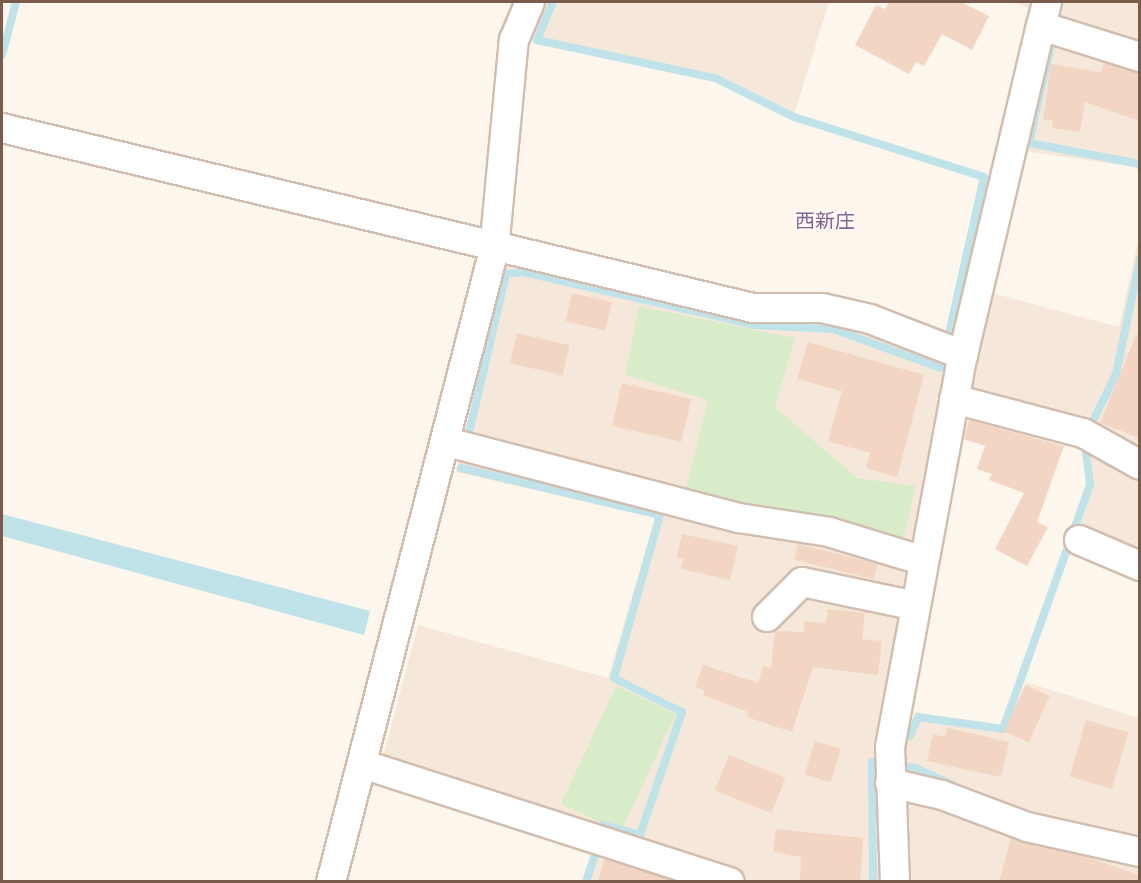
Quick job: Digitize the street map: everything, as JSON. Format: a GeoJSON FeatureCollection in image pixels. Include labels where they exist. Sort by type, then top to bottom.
{"type":"FeatureCollection","features":[{"type":"Feature","properties":{"kind":"street"},"geometry":{"type":"LineString","coordinates":[[331,882],[447,442],[494,250],[514,40],[530,2]]}},
{"type":"Feature","properties":{"kind":"street"},"geometry":{"type":"LineString","coordinates":[[895,882],[890,747],[963,355],[1044,14],[1140,57]]}},
{"type":"Feature","properties":{"kind":"street"},"geometry":{"type":"LineString","coordinates":[[2,129],[494,250],[753,308],[822,308],[870,319],[963,355]]}},
{"type":"Feature","properties":{"kind":"street"},"geometry":{"type":"LineString","coordinates":[[954,399],[1083,433],[1098,447],[1140,465]]}},
{"type":"Feature","properties":{"kind":"street"},"geometry":{"type":"LineString","coordinates":[[447,442],[739,518],[829,531],[924,561]]}},
{"type":"Feature","properties":{"kind":"street"},"geometry":{"type":"LineString","coordinates":[[1080,540],[1140,566]]}},
{"type":"Feature","properties":{"kind":"street"},"geometry":{"type":"LineString","coordinates":[[766,617],[802,582],[916,606]]}},
{"type":"Feature","properties":{"kind":"street"},"geometry":{"type":"LineString","coordinates":[[362,764],[730,882]]}},
{"type":"Feature","properties":{"kind":"street"},"geometry":{"type":"LineString","coordinates":[[890,783],[942,795],[1027,827],[1140,852]]}},
{"type":"Feature","properties":{"kind":"shaded area"},"geometry":{"type":"Polygon","coordinates":[[[543,2],[829,2],[794,115],[715,75],[535,37],[543,2]]]}},
{"type":"Feature","properties":{"kind":"shaded area"},"geometry":{"type":"Polygon","coordinates":[[[1012,2],[1139,2],[1139,172],[1135,167],[1024,151],[1029,8],[1012,2]]]}},
{"type":"Feature","properties":{"kind":"shaded area"},"geometry":{"type":"Polygon","coordinates":[[[1139,237],[1139,577],[1074,546],[1087,486],[1080,429],[963,396],[903,718],[1004,732],[1026,682],[1139,718],[1139,881],[589,881],[599,853],[382,761],[418,625],[608,678],[655,518],[456,472],[511,242],[951,341],[988,292],[1119,327],[1139,237]]]}},
{"type":"Feature","properties":{"kind":"green space"},"geometry":{"type":"Polygon","coordinates":[[[639,306],[795,338],[775,407],[857,478],[916,486],[902,545],[685,492],[708,400],[625,375],[639,306]]]}},
{"type":"Feature","properties":{"kind":"green space"},"geometry":{"type":"Polygon","coordinates":[[[616,686],[676,714],[621,832],[561,804],[616,686]]]}},
{"type":"Feature","properties":{"kind":"water"},"geometry":{"type":"Polygon","coordinates":[[[2,514],[370,611],[364,635],[2,536],[2,514]]]}},
{"type":"Feature","properties":{"kind":"building"},"geometry":{"type":"Polygon","coordinates":[[[889,2],[961,2],[989,16],[972,50],[942,34],[924,66],[916,62],[909,74],[855,45],[876,5],[885,9],[889,2]]]}},
{"type":"Feature","properties":{"kind":"building"},"geometry":{"type":"Polygon","coordinates":[[[1104,63],[1140,73],[1140,121],[1085,102],[1080,132],[1052,128],[1053,121],[1043,119],[1051,64],[1101,72],[1104,63]]]}},
{"type":"Feature","properties":{"kind":"building"},"geometry":{"type":"Polygon","coordinates":[[[572,293],[612,302],[605,330],[565,321],[572,293]]]}},
{"type":"Feature","properties":{"kind":"building"},"geometry":{"type":"Polygon","coordinates":[[[517,333],[570,345],[563,375],[510,363],[517,333]]]}},
{"type":"Feature","properties":{"kind":"building"},"geometry":{"type":"Polygon","coordinates":[[[1136,335],[1140,335],[1140,438],[1100,423],[1136,335]]]}},
{"type":"Feature","properties":{"kind":"building"},"geometry":{"type":"Polygon","coordinates":[[[808,342],[924,375],[897,477],[866,468],[870,453],[828,441],[842,391],[797,379],[808,342]]]}},
{"type":"Feature","properties":{"kind":"building"},"geometry":{"type":"Polygon","coordinates":[[[622,383],[691,399],[681,442],[612,426],[622,383]]]}},
{"type":"Feature","properties":{"kind":"building"},"geometry":{"type":"Polygon","coordinates":[[[969,420],[1064,446],[1037,522],[1048,527],[1027,566],[995,549],[1024,493],[989,480],[992,474],[977,469],[985,446],[964,439],[969,420]]]}},
{"type":"Feature","properties":{"kind":"building"},"geometry":{"type":"Polygon","coordinates":[[[682,534],[738,546],[730,580],[681,569],[683,559],[677,557],[682,534]]]}},
{"type":"Feature","properties":{"kind":"building"},"geometry":{"type":"Polygon","coordinates":[[[798,544],[878,564],[874,579],[794,560],[798,544]]]}},
{"type":"Feature","properties":{"kind":"building"},"geometry":{"type":"Polygon","coordinates":[[[828,609],[865,613],[862,639],[882,641],[878,675],[813,667],[792,732],[747,717],[748,712],[703,695],[704,690],[695,687],[703,665],[758,683],[763,666],[771,668],[775,631],[804,632],[804,621],[826,623],[828,609]]]}},
{"type":"Feature","properties":{"kind":"building"},"geometry":{"type":"Polygon","coordinates":[[[1025,685],[1050,696],[1029,743],[1004,732],[1025,685]]]}},
{"type":"Feature","properties":{"kind":"building"},"geometry":{"type":"Polygon","coordinates":[[[1086,720],[1128,732],[1112,789],[1070,777],[1086,720]]]}},
{"type":"Feature","properties":{"kind":"building"},"geometry":{"type":"Polygon","coordinates":[[[947,728],[1009,742],[1001,777],[927,761],[933,734],[945,737],[947,728]]]}},
{"type":"Feature","properties":{"kind":"building"},"geometry":{"type":"Polygon","coordinates":[[[815,741],[841,749],[831,782],[805,774],[815,741]]]}},
{"type":"Feature","properties":{"kind":"building"},"geometry":{"type":"Polygon","coordinates":[[[729,755],[786,778],[771,813],[715,790],[729,755]]]}},
{"type":"Feature","properties":{"kind":"building"},"geometry":{"type":"Polygon","coordinates":[[[776,829],[863,838],[860,882],[800,881],[801,857],[773,852],[776,829]]]}},
{"type":"Feature","properties":{"kind":"building"},"geometry":{"type":"Polygon","coordinates":[[[1011,838],[1093,859],[1140,875],[1140,882],[999,882],[1011,838]]]}},
{"type":"Feature","properties":{"kind":"building"},"geometry":{"type":"Polygon","coordinates":[[[604,859],[671,880],[671,882],[598,882],[604,859]]]}},
{"type":"Feature","properties":{"kind":"waterway"},"geometry":{"type":"LineString","coordinates":[[2,55],[16,2]]}},
{"type":"Feature","properties":{"kind":"waterway"},"geometry":{"type":"LineString","coordinates":[[553,2],[537,40],[715,78],[794,117],[984,177],[948,338]]}},
{"type":"Feature","properties":{"kind":"waterway"},"geometry":{"type":"LineString","coordinates":[[1052,41],[1029,143],[1140,164]]}},
{"type":"Feature","properties":{"kind":"waterway"},"geometry":{"type":"LineString","coordinates":[[1092,423],[1116,374],[1140,259]]}},
{"type":"Feature","properties":{"kind":"waterway"},"geometry":{"type":"LineString","coordinates":[[469,433],[506,274],[523,272],[754,325],[833,329],[941,368]]}},
{"type":"Feature","properties":{"kind":"waterway"},"geometry":{"type":"LineString","coordinates":[[910,736],[918,717],[1003,729],[1090,484],[1086,449]]}},
{"type":"Feature","properties":{"kind":"waterway"},"geometry":{"type":"LineString","coordinates":[[461,468],[660,515],[614,678],[682,712],[640,835],[603,825]]}},
{"type":"Feature","properties":{"kind":"waterway"},"geometry":{"type":"LineString","coordinates":[[873,882],[872,762],[915,768],[953,785]]}},
{"type":"Feature","properties":{"kind":"waterway"},"geometry":{"type":"LineString","coordinates":[[586,882],[596,852]]}},
{"type":"Feature","properties":{"kind":"district","name":"西新庄"},"geometry":{"type":"Point","coordinates":[825,221]}}]}
